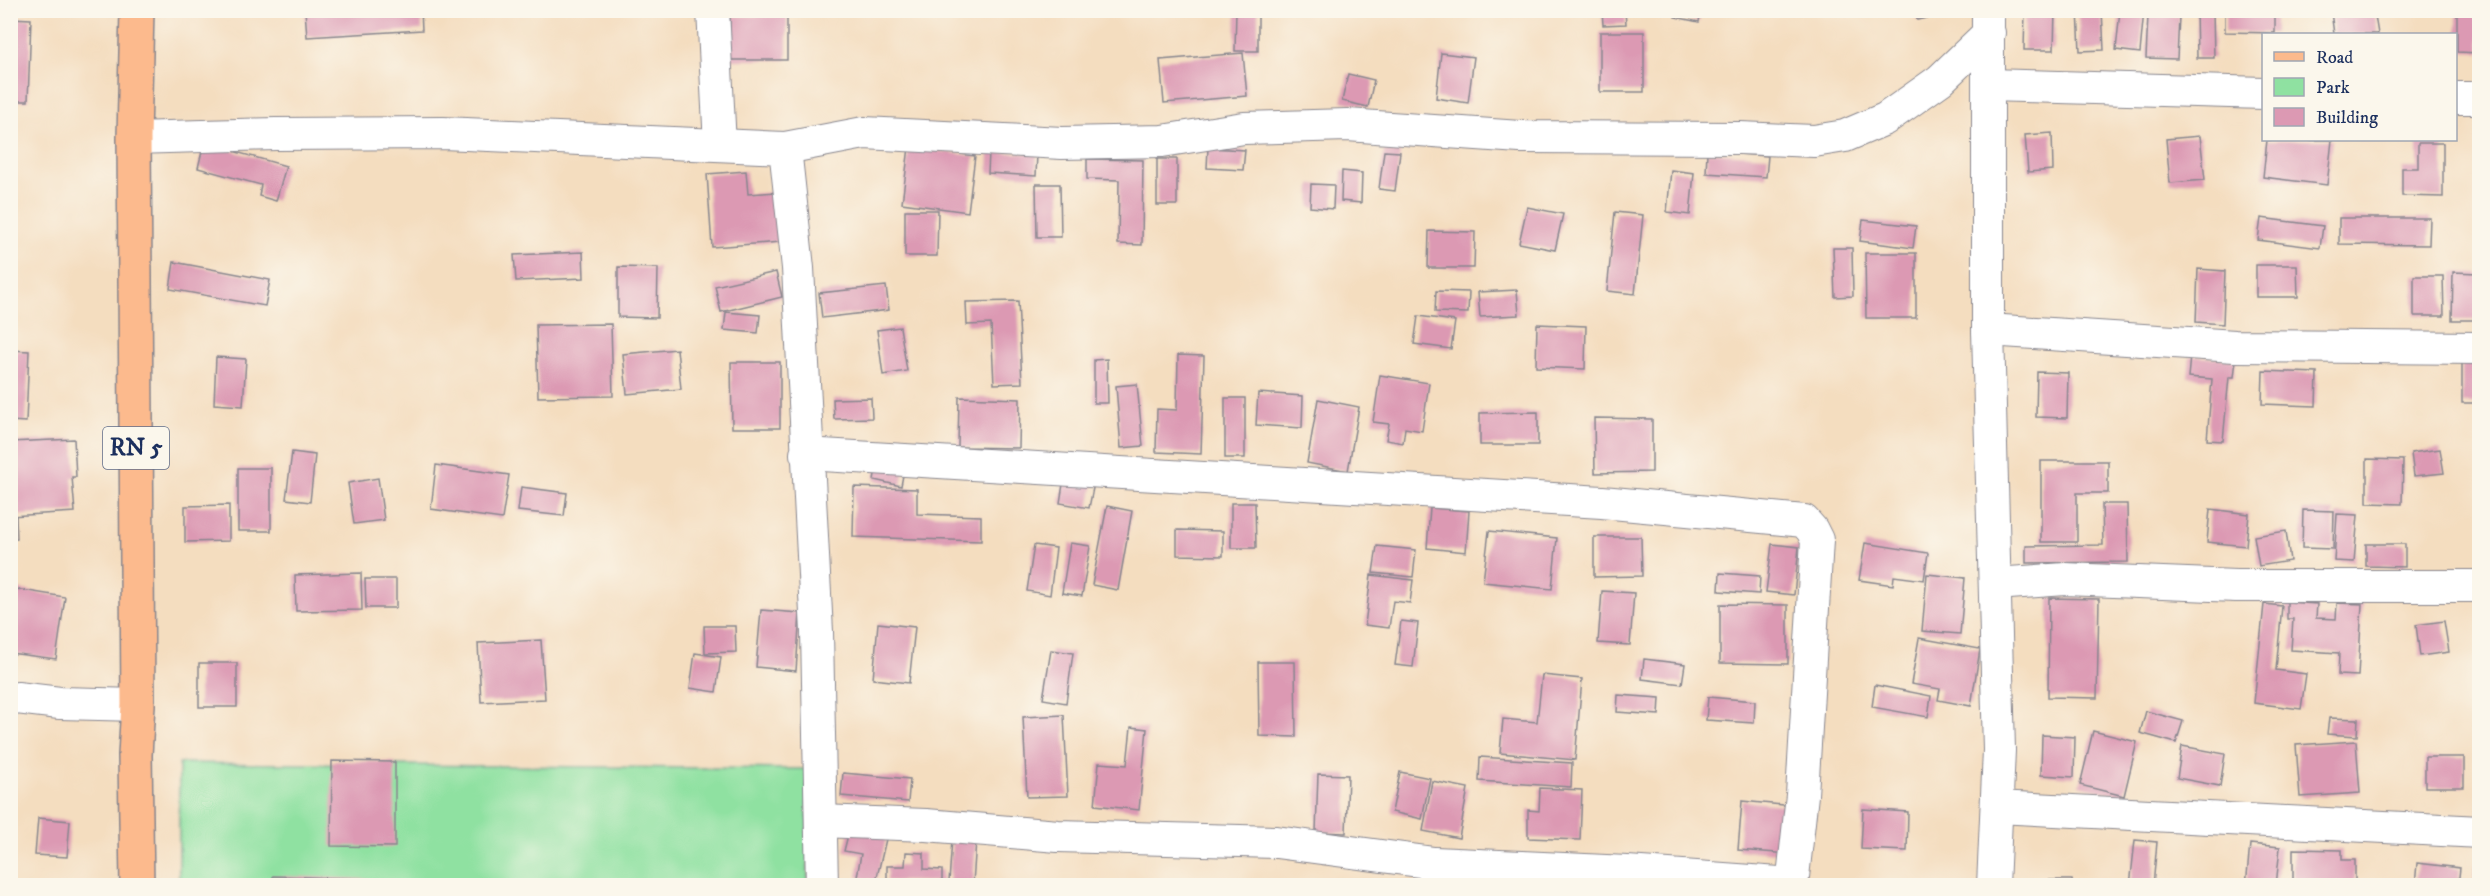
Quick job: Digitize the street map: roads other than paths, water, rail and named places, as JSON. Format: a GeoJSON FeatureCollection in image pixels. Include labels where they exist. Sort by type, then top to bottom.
{"type":"FeatureCollection","features":[{"type":"Feature","properties":{"kind":"main road","name":"RN 5"},"geometry":{"type":"LineString","coordinates":[[136,10],[134,138],[137,885]]}},
{"type":"Feature","properties":{"kind":"street"},"geometry":{"type":"LineString","coordinates":[[713,10],[720,146]]}},
{"type":"Feature","properties":{"kind":"street"},"geometry":{"type":"LineString","coordinates":[[134,138],[276,134],[442,134],[785,148],[864,133],[1062,142],[1162,141],[1244,128],[1347,125],[1520,137],[1740,138],[1814,141],[1845,136],[1885,118],[1940,80],[1989,22]]}},
{"type":"Feature","properties":{"kind":"street"},"geometry":{"type":"LineString","coordinates":[[1989,22],[1988,330],[1999,750],[1993,885]]}},
{"type":"Feature","properties":{"kind":"street"},"geometry":{"type":"LineString","coordinates":[[1989,85],[2262,93]]}},
{"type":"Feature","properties":{"kind":"street"},"geometry":{"type":"LineString","coordinates":[[2457,98],[2480,98]]}},
{"type":"Feature","properties":{"kind":"street"},"geometry":{"type":"LineString","coordinates":[[785,148],[798,268],[817,632],[822,885]]}},
{"type":"Feature","properties":{"kind":"street"},"geometry":{"type":"LineString","coordinates":[[1988,330],[2235,346],[2480,348]]}},
{"type":"Feature","properties":{"kind":"street"},"geometry":{"type":"LineString","coordinates":[[806,454],[1602,502],[1804,521],[1817,540],[1802,795],[1792,885],[1627,872],[1434,863],[1276,842],[1058,836],[926,825],[821,821]]}},
{"type":"Feature","properties":{"kind":"street"},"geometry":{"type":"LineString","coordinates":[[1995,584],[2065,579],[2236,586],[2480,586]]}},
{"type":"Feature","properties":{"kind":"street"},"geometry":{"type":"LineString","coordinates":[[10,699],[138,705]]}},
{"type":"Feature","properties":{"kind":"street"},"geometry":{"type":"LineString","coordinates":[[1997,807],[2480,832]]}}]}
